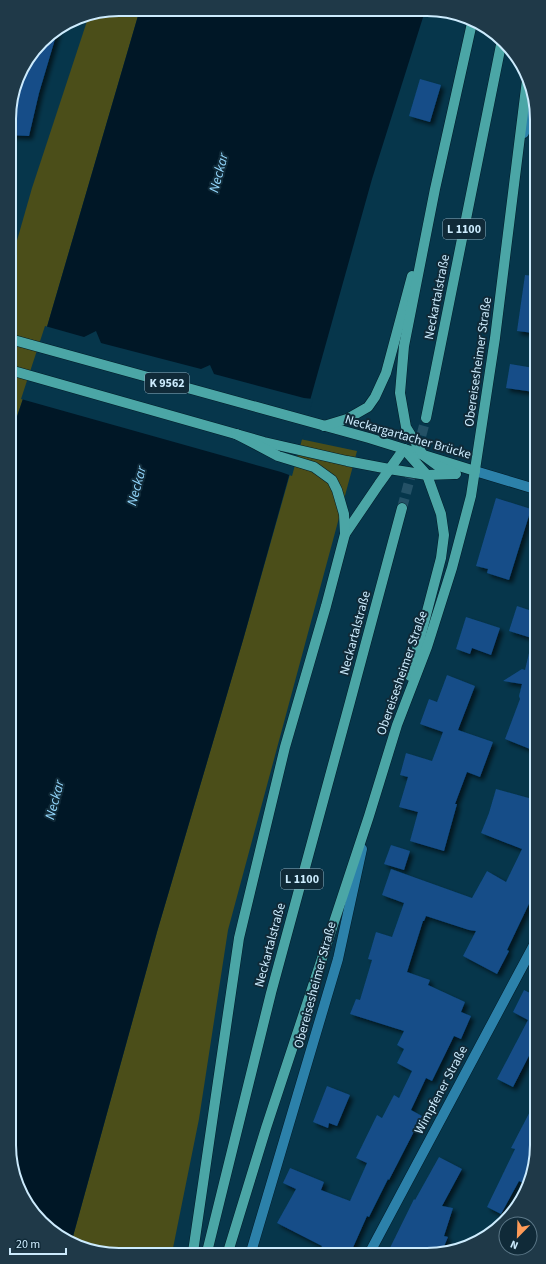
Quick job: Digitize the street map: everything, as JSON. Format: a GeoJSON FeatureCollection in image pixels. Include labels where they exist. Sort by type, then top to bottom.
{"type":"FeatureCollection","features":[{"type":"Feature","properties":{"kind":"main road"},"geometry":{"type":"LineString","coordinates":[[456,474],[438,466],[423,455],[406,427],[400,394],[404,346],[435,189],[471,26]]}},
{"type":"Feature","properties":{"kind":"main road","name":"Neckartalstraße"},"geometry":{"type":"LineString","coordinates":[[426,418],[500,47]]}},
{"type":"Feature","properties":{"kind":"main road"},"geometry":{"type":"LineString","coordinates":[[517,164],[526,91]]}},
{"type":"Feature","properties":{"kind":"main road","name":"Obereisesheimer Straße"},"geometry":{"type":"LineString","coordinates":[[369,816],[397,725],[427,647],[452,568],[471,496],[495,338],[517,164]]}},
{"type":"Feature","properties":{"kind":"main road"},"geometry":{"type":"LineString","coordinates":[[324,426],[347,419],[368,407],[376,397],[386,373],[435,189]]}},
{"type":"Feature","properties":{"kind":"main road","name":"Neckargartacher Brücke"},"geometry":{"type":"LineString","coordinates":[[16,341],[369,438],[475,471]]}},
{"type":"Feature","properties":{"kind":"main road","name":"Neckargartacher Brücke"},"geometry":{"type":"LineString","coordinates":[[16,372],[236,434],[317,454],[389,469],[427,475],[456,474],[475,471]]}},
{"type":"Feature","properties":{"kind":"main road"},"geometry":{"type":"LineString","coordinates":[[194,1248],[239,938],[285,747],[326,606],[345,534],[344,514],[337,490],[332,480],[314,467],[278,456],[236,434]]}},
{"type":"Feature","properties":{"kind":"main road"},"geometry":{"type":"LineString","coordinates":[[345,534],[404,449],[427,475],[442,514],[444,535],[441,558],[397,725]]}},
{"type":"Feature","properties":{"kind":"main road","name":"Neckartalstraße"},"geometry":{"type":"LineString","coordinates":[[208,1248],[271,993],[402,508]]}},
{"type":"Feature","properties":{"kind":"main road"},"geometry":{"type":"LineString","coordinates":[[229,1248],[369,816]]}},
{"type":"Feature","properties":{"kind":"street","name":"Obereisesheimer Straße"},"geometry":{"type":"LineString","coordinates":[[517,164],[529,109]]}},
{"type":"Feature","properties":{"kind":"street","name":"K 9562"},"geometry":{"type":"LineString","coordinates":[[475,471],[530,488]]}},
{"type":"Feature","properties":{"kind":"street","name":"Obereisesheimer Straße"},"geometry":{"type":"LineString","coordinates":[[252,1248],[338,959],[369,816]]}},
{"type":"Feature","properties":{"kind":"street","name":"Wimpfener Straße"},"geometry":{"type":"LineString","coordinates":[[372,1248],[530,952]]}},
{"type":"Feature","properties":{"kind":"green space"},"geometry":{"type":"Polygon","coordinates":[[[138,16],[44,337],[16,419],[16,244],[32,188],[87,21],[105,17],[138,16]]]}},
{"type":"Feature","properties":{"kind":"green space"},"geometry":{"type":"Polygon","coordinates":[[[300,439],[357,451],[228,930],[199,1119],[173,1248],[119,1248],[86,1243],[73,1237],[157,932],[243,640],[300,439]]]}},
{"type":"Feature","properties":{"kind":"water","name":"Neckar"},"geometry":{"type":"Polygon","coordinates":[[[138,16],[423,16],[372,179],[243,640],[157,932],[73,1237],[62,1231],[46,1218],[30,1197],[20,1172],[16,1145],[16,419],[44,337],[138,16]]]}},
{"type":"Feature","properties":{"kind":"pier"},"geometry":{"type":"Polygon","coordinates":[[[45,326],[84,337],[96,331],[101,343],[201,369],[210,365],[214,374],[304,398],[313,399],[292,476],[21,399],[45,326]]]}},
{"type":"Feature","properties":{"kind":"building"},"geometry":{"type":"Polygon","coordinates":[[[55,39],[39,93],[29,136],[16,135],[16,112],[20,92],[24,79],[33,62],[37,56],[55,39]]]}},
{"type":"Feature","properties":{"kind":"building"},"geometry":{"type":"Polygon","coordinates":[[[420,79],[441,85],[430,122],[409,116],[420,79]]]}},
{"type":"Feature","properties":{"kind":"building"},"geometry":{"type":"Polygon","coordinates":[[[525,275],[530,276],[530,333],[517,331],[525,275]]]}},
{"type":"Feature","properties":{"kind":"building"},"geometry":{"type":"Polygon","coordinates":[[[510,364],[530,367],[530,391],[506,388],[510,364]]]}},
{"type":"Feature","properties":{"kind":"building"},"geometry":{"type":"Polygon","coordinates":[[[496,498],[530,509],[509,580],[487,573],[488,569],[476,566],[496,498]]]}},
{"type":"Feature","properties":{"kind":"building"},"geometry":{"type":"Polygon","coordinates":[[[517,606],[530,610],[530,637],[509,631],[517,606]]]}},
{"type":"Feature","properties":{"kind":"building"},"geometry":{"type":"Polygon","coordinates":[[[466,617],[500,628],[491,655],[472,648],[470,654],[456,649],[466,617]]]}},
{"type":"Feature","properties":{"kind":"building"},"geometry":{"type":"Polygon","coordinates":[[[530,653],[530,749],[505,739],[520,699],[519,696],[522,684],[503,681],[522,669],[525,670],[530,653]]]}},
{"type":"Feature","properties":{"kind":"building"},"geometry":{"type":"Polygon","coordinates":[[[447,675],[475,686],[458,730],[493,742],[480,777],[467,772],[455,804],[457,804],[444,851],[410,841],[418,812],[399,807],[408,777],[400,775],[406,753],[432,761],[443,732],[420,724],[429,699],[437,702],[447,675]]]}},
{"type":"Feature","properties":{"kind":"building"},"geometry":{"type":"Polygon","coordinates":[[[496,789],[530,798],[530,902],[507,950],[509,951],[497,974],[463,956],[476,931],[426,916],[423,921],[407,972],[430,980],[428,985],[465,1002],[461,1012],[471,1016],[461,1039],[454,1036],[432,1081],[426,1078],[411,1110],[422,1116],[369,1217],[367,1216],[353,1248],[321,1248],[322,1246],[277,1223],[296,1189],[283,1183],[290,1168],[324,1182],[321,1190],[350,1201],[367,1163],[356,1158],[377,1115],[382,1118],[394,1095],[399,1098],[412,1071],[397,1063],[404,1049],[397,1045],[404,1031],[350,1014],[356,999],[360,1000],[372,960],[368,959],[376,932],[392,937],[404,903],[382,895],[391,869],[472,898],[487,871],[506,882],[522,849],[481,833],[496,789]]]}},
{"type":"Feature","properties":{"kind":"building"},"geometry":{"type":"Polygon","coordinates":[[[391,845],[410,851],[404,870],[384,864],[391,845]]]}},
{"type":"Feature","properties":{"kind":"building"},"geometry":{"type":"Polygon","coordinates":[[[524,990],[530,993],[530,1054],[513,1087],[497,1079],[528,1020],[513,1012],[524,990]]]}},
{"type":"Feature","properties":{"kind":"building"},"geometry":{"type":"Polygon","coordinates":[[[327,1086],[350,1095],[337,1126],[329,1123],[328,1128],[313,1122],[327,1086]]]}},
{"type":"Feature","properties":{"kind":"building"},"geometry":{"type":"Polygon","coordinates":[[[530,1111],[530,1152],[526,1172],[523,1183],[519,1181],[501,1214],[487,1207],[515,1149],[511,1148],[530,1111]]]}},
{"type":"Feature","properties":{"kind":"building"},"geometry":{"type":"Polygon","coordinates":[[[439,1157],[462,1169],[442,1206],[453,1208],[444,1236],[448,1237],[444,1246],[390,1248],[414,1199],[415,1200],[439,1157]]]}},
{"type":"Feature","properties":{"kind":"tunnel"},"geometry":{"type":"LineString","coordinates":[[402,508],[426,418]]}}]}
